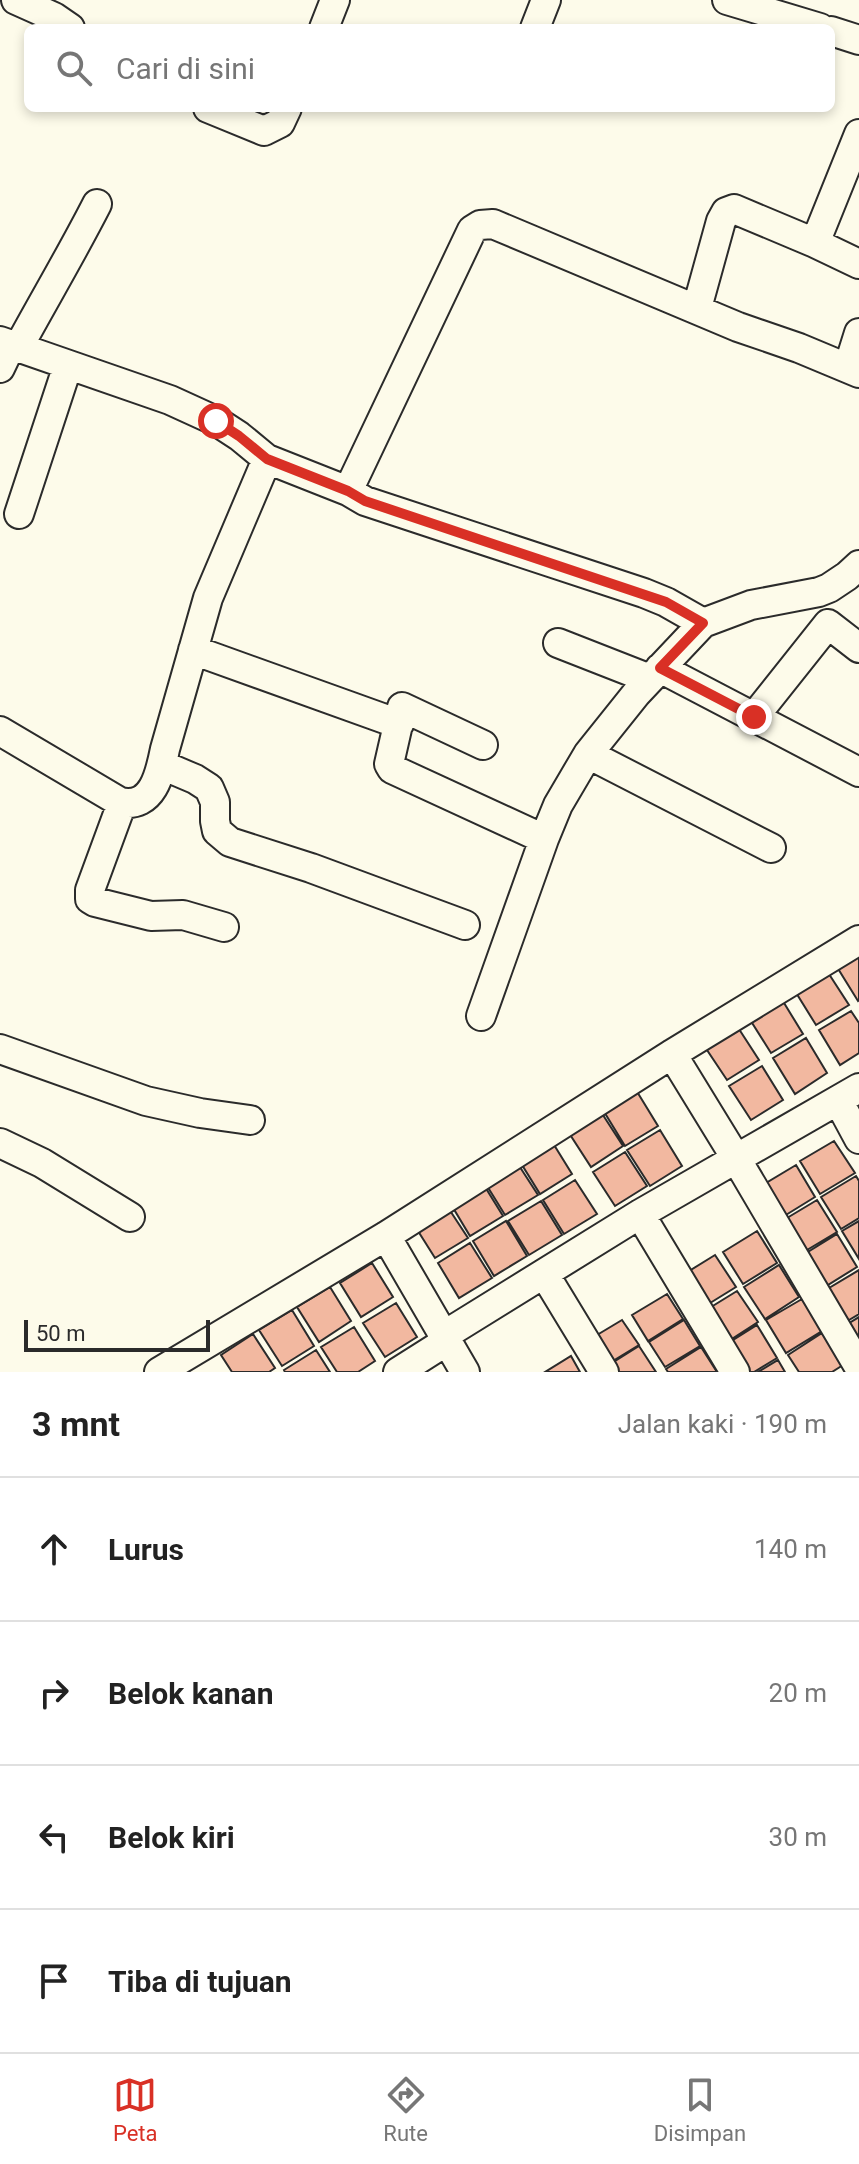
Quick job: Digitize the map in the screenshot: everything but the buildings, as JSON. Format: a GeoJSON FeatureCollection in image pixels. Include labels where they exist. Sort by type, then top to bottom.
{"type":"FeatureCollection","features":[{"type":"Feature","properties":{"kind":"street"},"geometry":{"type":"LineString","coordinates":[[16,0],[64,24]]}},
{"type":"Feature","properties":{"kind":"street"},"geometry":{"type":"LineString","coordinates":[[326,24],[335,0]]}},
{"type":"Feature","properties":{"kind":"street"},"geometry":{"type":"LineString","coordinates":[[537,24],[546,0]]}},
{"type":"Feature","properties":{"kind":"street"},"geometry":{"type":"LineString","coordinates":[[737,1],[808,24]]}},
{"type":"Feature","properties":{"kind":"street"},"geometry":{"type":"LineString","coordinates":[[835,32],[859,40]]}},
{"type":"Feature","properties":{"kind":"street"},"geometry":{"type":"LineString","coordinates":[[218,112],[264,131],[280,123],[285,112]]}},
{"type":"Feature","properties":{"kind":"street"},"geometry":{"type":"LineString","coordinates":[[815,243],[859,134]]}},
{"type":"Feature","properties":{"kind":"street"},"geometry":{"type":"LineString","coordinates":[[97,204],[72,254],[7,350],[68,365],[170,400],[216,421],[267,459],[348,491],[365,501],[644,593],[703,623]]}},
{"type":"Feature","properties":{"kind":"street"},"geometry":{"type":"LineString","coordinates":[[697,308],[721,221],[729,210],[734,209],[859,264]]}},
{"type":"Feature","properties":{"kind":"street"},"geometry":{"type":"LineString","coordinates":[[348,491],[472,230],[480,225],[493,224],[738,327],[854,371],[859,333]]}},
{"type":"Feature","properties":{"kind":"street"},"geometry":{"type":"LineString","coordinates":[[19,514],[68,365]]}},
{"type":"Feature","properties":{"kind":"street"},"geometry":{"type":"LineString","coordinates":[[0,731],[122,803],[134,803],[152,792],[208,598],[267,459]]}},
{"type":"Feature","properties":{"kind":"street"},"geometry":{"type":"LineString","coordinates":[[481,1016],[558,805],[588,754],[655,673],[703,623],[751,605],[819,592],[859,565]]}},
{"type":"Feature","properties":{"kind":"street"},"geometry":{"type":"LineString","coordinates":[[754,717],[828,624],[859,648]]}},
{"type":"Feature","properties":{"kind":"street"},"geometry":{"type":"LineString","coordinates":[[558,643],[655,673],[754,717],[859,772]]}},
{"type":"Feature","properties":{"kind":"street"},"geometry":{"type":"LineString","coordinates":[[193,650],[399,724]]}},
{"type":"Feature","properties":{"kind":"street"},"geometry":{"type":"LineString","coordinates":[[483,745],[402,707],[389,767],[544,839]]}},
{"type":"Feature","properties":{"kind":"street"},"geometry":{"type":"LineString","coordinates":[[588,754],[771,848]]}},
{"type":"Feature","properties":{"kind":"street"},"geometry":{"type":"LineString","coordinates":[[162,765],[209,788],[215,802],[217,831],[230,842],[311,868],[465,925]]}},
{"type":"Feature","properties":{"kind":"street"},"geometry":{"type":"LineString","coordinates":[[122,803],[90,890],[90,899],[151,916],[183,915],[224,927]]}},
{"type":"Feature","properties":{"kind":"street"},"geometry":{"type":"LineString","coordinates":[[159,1372],[386,1236],[672,1054],[859,940]]}},
{"type":"Feature","properties":{"kind":"street"},"geometry":{"type":"LineString","coordinates":[[0,1049],[146,1101],[250,1120]]}},
{"type":"Feature","properties":{"kind":"street"},"geometry":{"type":"LineString","coordinates":[[672,1054],[859,1367]]}},
{"type":"Feature","properties":{"kind":"street"},"geometry":{"type":"LineString","coordinates":[[398,1372],[640,1214],[848,1094],[859,1139]]}},
{"type":"Feature","properties":{"kind":"street"},"geometry":{"type":"LineString","coordinates":[[0,1143],[42,1163],[130,1217]]}},
{"type":"Feature","properties":{"kind":"street"},"geometry":{"type":"LineString","coordinates":[[640,1214],[735,1372]]}},
{"type":"Feature","properties":{"kind":"street"},"geometry":{"type":"LineString","coordinates":[[386,1236],[465,1372]]}},
{"type":"Feature","properties":{"kind":"street"},"geometry":{"type":"LineString","coordinates":[[545,1275],[604,1372]]}},
{"type":"Feature","properties":{"kind":"route"},"geometry":{"type":"LineString","coordinates":[[216,421],[267,459],[348,491],[365,501],[666,602],[703,623],[660,668],[754,717]]}}]}
